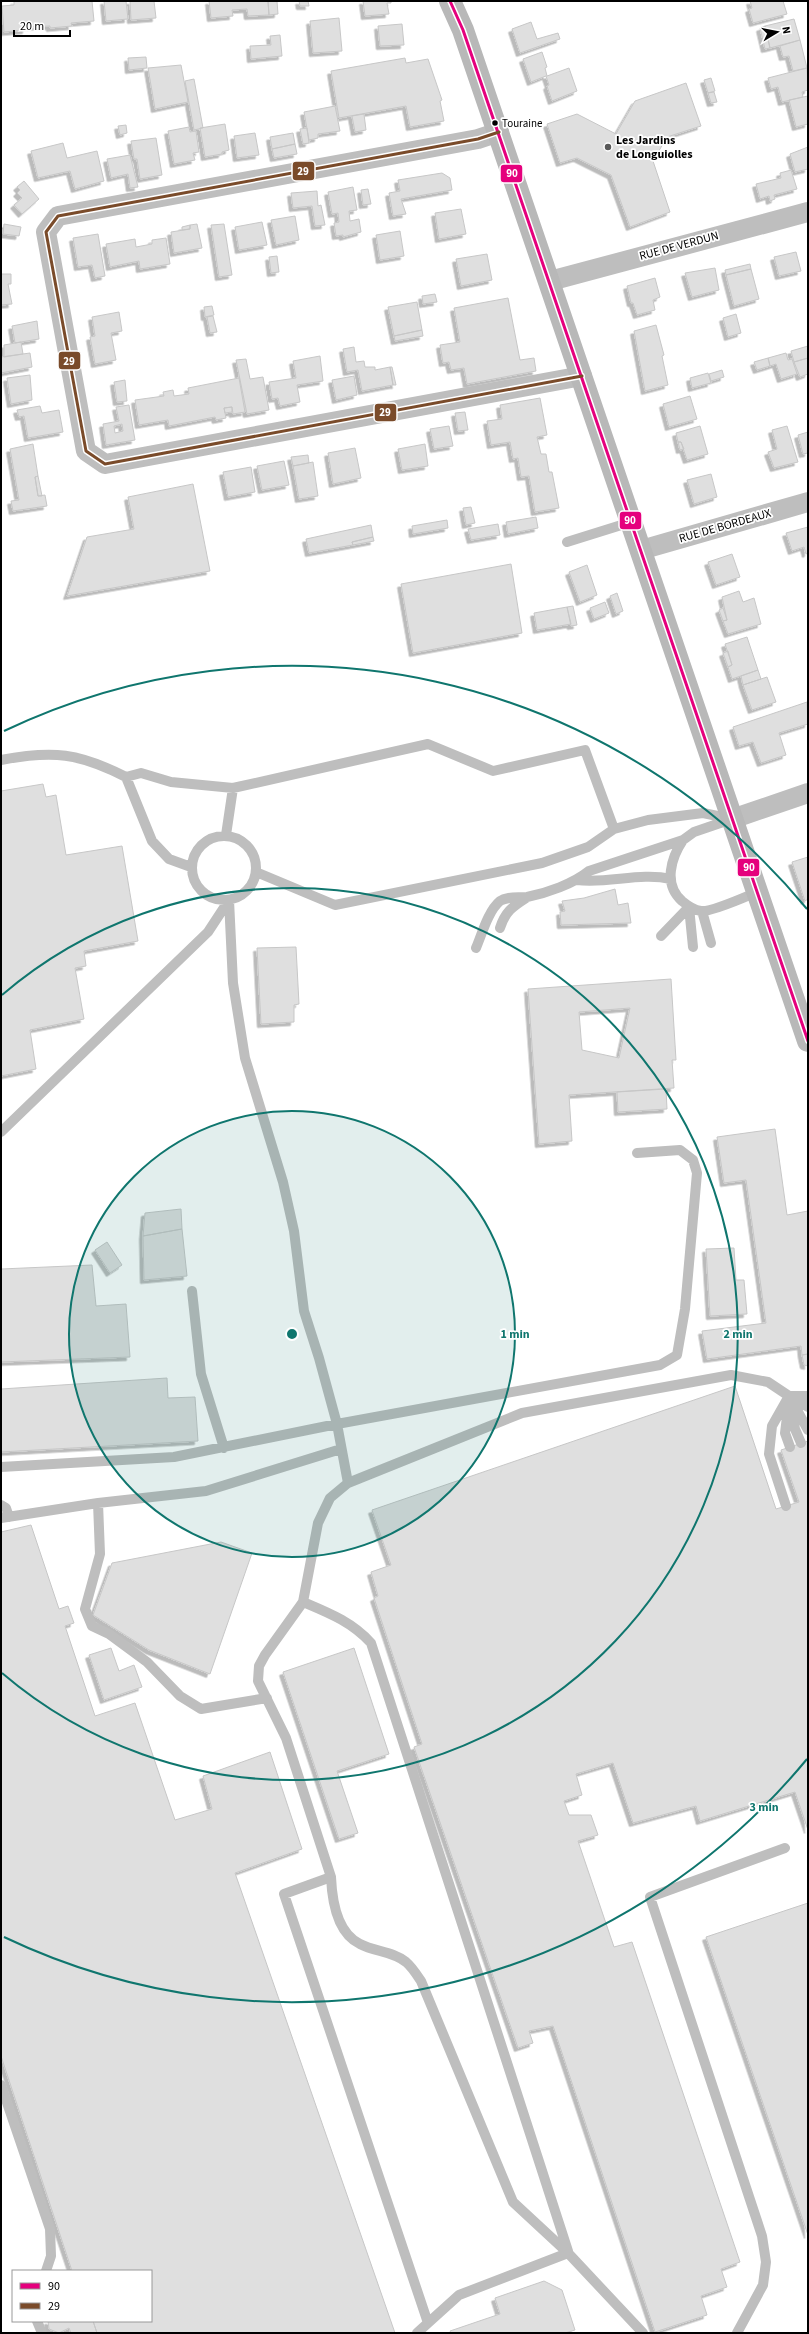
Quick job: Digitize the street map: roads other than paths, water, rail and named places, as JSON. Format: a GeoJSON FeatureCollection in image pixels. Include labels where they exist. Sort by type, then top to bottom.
{"type":"FeatureCollection","features":[{"type":"Feature","properties":{"kind":"main road"},"geometry":{"type":"LineString","coordinates":[[450,1],[463,30],[499,132],[808,1041]]}},
{"type":"Feature","properties":{"kind":"main road"},"geometry":{"type":"LineString","coordinates":[[456,1],[463,30]]}},
{"type":"Feature","properties":{"kind":"street"},"geometry":{"type":"LineString","coordinates":[[499,132],[478,139],[58,216],[46,232],[86,452],[105,464],[582,376]]}},
{"type":"Feature","properties":{"kind":"street","name":"RUE DE VERDUN"},"geometry":{"type":"LineString","coordinates":[[550,281],[808,212]]}},
{"type":"Feature","properties":{"kind":"street","name":"RUE DE BORDEAUX"},"geometry":{"type":"LineString","coordinates":[[641,550],[808,502]]}},
{"type":"Feature","properties":{"kind":"street"},"geometry":{"type":"LineString","coordinates":[[732,819],[808,793]]}},
{"type":"Feature","properties":{"kind":"lane"},"geometry":{"type":"LineString","coordinates":[[567,542],[631,522]]}},
{"type":"Feature","properties":{"kind":"lane"},"geometry":{"type":"LineString","coordinates":[[1,760],[51,753],[79,757],[126,777],[141,773],[171,782],[233,788],[428,744],[493,771],[586,750],[614,829]]}},
{"type":"Feature","properties":{"kind":"lane"},"geometry":{"type":"LineString","coordinates":[[126,777],[152,841],[169,859],[191,867]]}},
{"type":"Feature","properties":{"kind":"lane"},"geometry":{"type":"LineString","coordinates":[[226,835],[233,788]]}},
{"type":"Feature","properties":{"kind":"lane"},"geometry":{"type":"LineString","coordinates":[[256,872],[335,905],[542,863],[588,847],[614,829],[648,820],[703,813],[732,819]]}},
{"type":"Feature","properties":{"kind":"lane"},"geometry":{"type":"LineString","coordinates":[[476,948],[493,910],[500,901],[507,898],[532,895],[577,880],[588,871],[683,840],[694,832],[732,819]]}},
{"type":"Feature","properties":{"kind":"lane"},"geometry":{"type":"LineString","coordinates":[[226,835],[236,838],[252,851],[256,872],[253,882],[247,890],[239,896],[229,900],[213,898],[199,888],[193,878],[191,867],[196,852],[206,840],[216,836],[226,835]]}},
{"type":"Feature","properties":{"kind":"lane"},"geometry":{"type":"LineString","coordinates":[[683,840],[674,854],[671,880],[676,896],[689,907],[702,911],[757,892]]}},
{"type":"Feature","properties":{"kind":"lane"},"geometry":{"type":"LineString","coordinates":[[577,880],[593,882],[640,877],[671,880]]}},
{"type":"Feature","properties":{"kind":"lane"},"geometry":{"type":"LineString","coordinates":[[532,895],[539,904]]}},
{"type":"Feature","properties":{"kind":"lane"},"geometry":{"type":"LineString","coordinates":[[500,928],[504,916],[509,909],[532,895]]}},
{"type":"Feature","properties":{"kind":"lane"},"geometry":{"type":"LineString","coordinates":[[1,1132],[208,932],[229,900]]}},
{"type":"Feature","properties":{"kind":"lane"},"geometry":{"type":"LineString","coordinates":[[229,900],[233,983],[245,1058],[283,1182],[294,1231],[304,1311],[319,1358],[337,1424],[348,1483]]}},
{"type":"Feature","properties":{"kind":"lane"},"geometry":{"type":"LineString","coordinates":[[661,936],[689,907]]}},
{"type":"Feature","properties":{"kind":"lane"},"geometry":{"type":"LineString","coordinates":[[689,907],[693,947]]}},
{"type":"Feature","properties":{"kind":"lane"},"geometry":{"type":"LineString","coordinates":[[702,911],[711,943]]}},
{"type":"Feature","properties":{"kind":"lane"},"geometry":{"type":"LineString","coordinates":[[1,1467],[174,1457],[337,1424],[660,1366],[677,1355],[685,1309],[697,1173],[693,1160],[680,1150],[637,1153]]}},
{"type":"Feature","properties":{"kind":"lane"},"geometry":{"type":"LineString","coordinates":[[192,1291],[201,1374],[224,1448]]}},
{"type":"Feature","properties":{"kind":"lane"},"geometry":{"type":"LineString","coordinates":[[636,2331],[568,2253],[513,2202],[421,1981],[406,1962],[384,1950],[360,1944],[343,1929],[332,1895],[331,1877],[286,1738],[258,1681],[259,1666],[265,1655],[303,1602],[318,1523],[330,1498],[348,1483],[522,1413],[731,1375],[768,1382],[808,1407]]}},
{"type":"Feature","properties":{"kind":"lane"},"geometry":{"type":"LineString","coordinates":[[789,1396],[808,1396]]}},
{"type":"Feature","properties":{"kind":"lane"},"geometry":{"type":"LineString","coordinates":[[789,1396],[808,1430]]}},
{"type":"Feature","properties":{"kind":"lane"},"geometry":{"type":"LineString","coordinates":[[789,1396],[795,1429],[801,1444]]}},
{"type":"Feature","properties":{"kind":"lane"},"geometry":{"type":"LineString","coordinates":[[789,1396],[785,1433],[790,1447]]}},
{"type":"Feature","properties":{"kind":"lane"},"geometry":{"type":"LineString","coordinates":[[786,1506],[769,1454],[772,1426],[789,1396]]}},
{"type":"Feature","properties":{"kind":"lane"},"geometry":{"type":"LineString","coordinates":[[1,1505],[6,1508],[5,1517],[98,1503],[206,1491],[341,1448]]}},
{"type":"Feature","properties":{"kind":"lane"},"geometry":{"type":"LineString","coordinates":[[98,1503],[100,1554],[85,1608],[92,1626],[109,1634],[147,1662],[180,1696],[201,1709],[267,1698]]}},
{"type":"Feature","properties":{"kind":"lane"},"geometry":{"type":"LineString","coordinates":[[303,1602],[346,1621],[360,1630],[371,1643],[568,2253]]}},
{"type":"Feature","properties":{"kind":"lane"},"geometry":{"type":"LineString","coordinates":[[737,2333],[763,2285],[766,2262],[762,2236],[650,1897],[785,1848]]}},
{"type":"Feature","properties":{"kind":"lane"},"geometry":{"type":"LineString","coordinates":[[331,1877],[284,1894],[428,2323]]}},
{"type":"Feature","properties":{"kind":"lane"},"geometry":{"type":"LineString","coordinates":[[1,2085],[50,2229],[51,2256],[46,2270]]}},
{"type":"Feature","properties":{"kind":"lane"},"geometry":{"type":"LineString","coordinates":[[417,2333],[459,2295],[568,2253]]}},
{"type":"Feature","properties":{"kind":"lane"},"geometry":{"type":"LineString","coordinates":[[37,2322],[42,2333]]}},
{"type":"Feature","properties":{"kind":"place","name":"Touraine"},"geometry":{"type":"Point","coordinates":[495,123]}},
{"type":"Feature","properties":{"kind":"place","name":"Les Jardins de Longuiolles"},"geometry":{"type":"Point","coordinates":[608,147]}}]}
